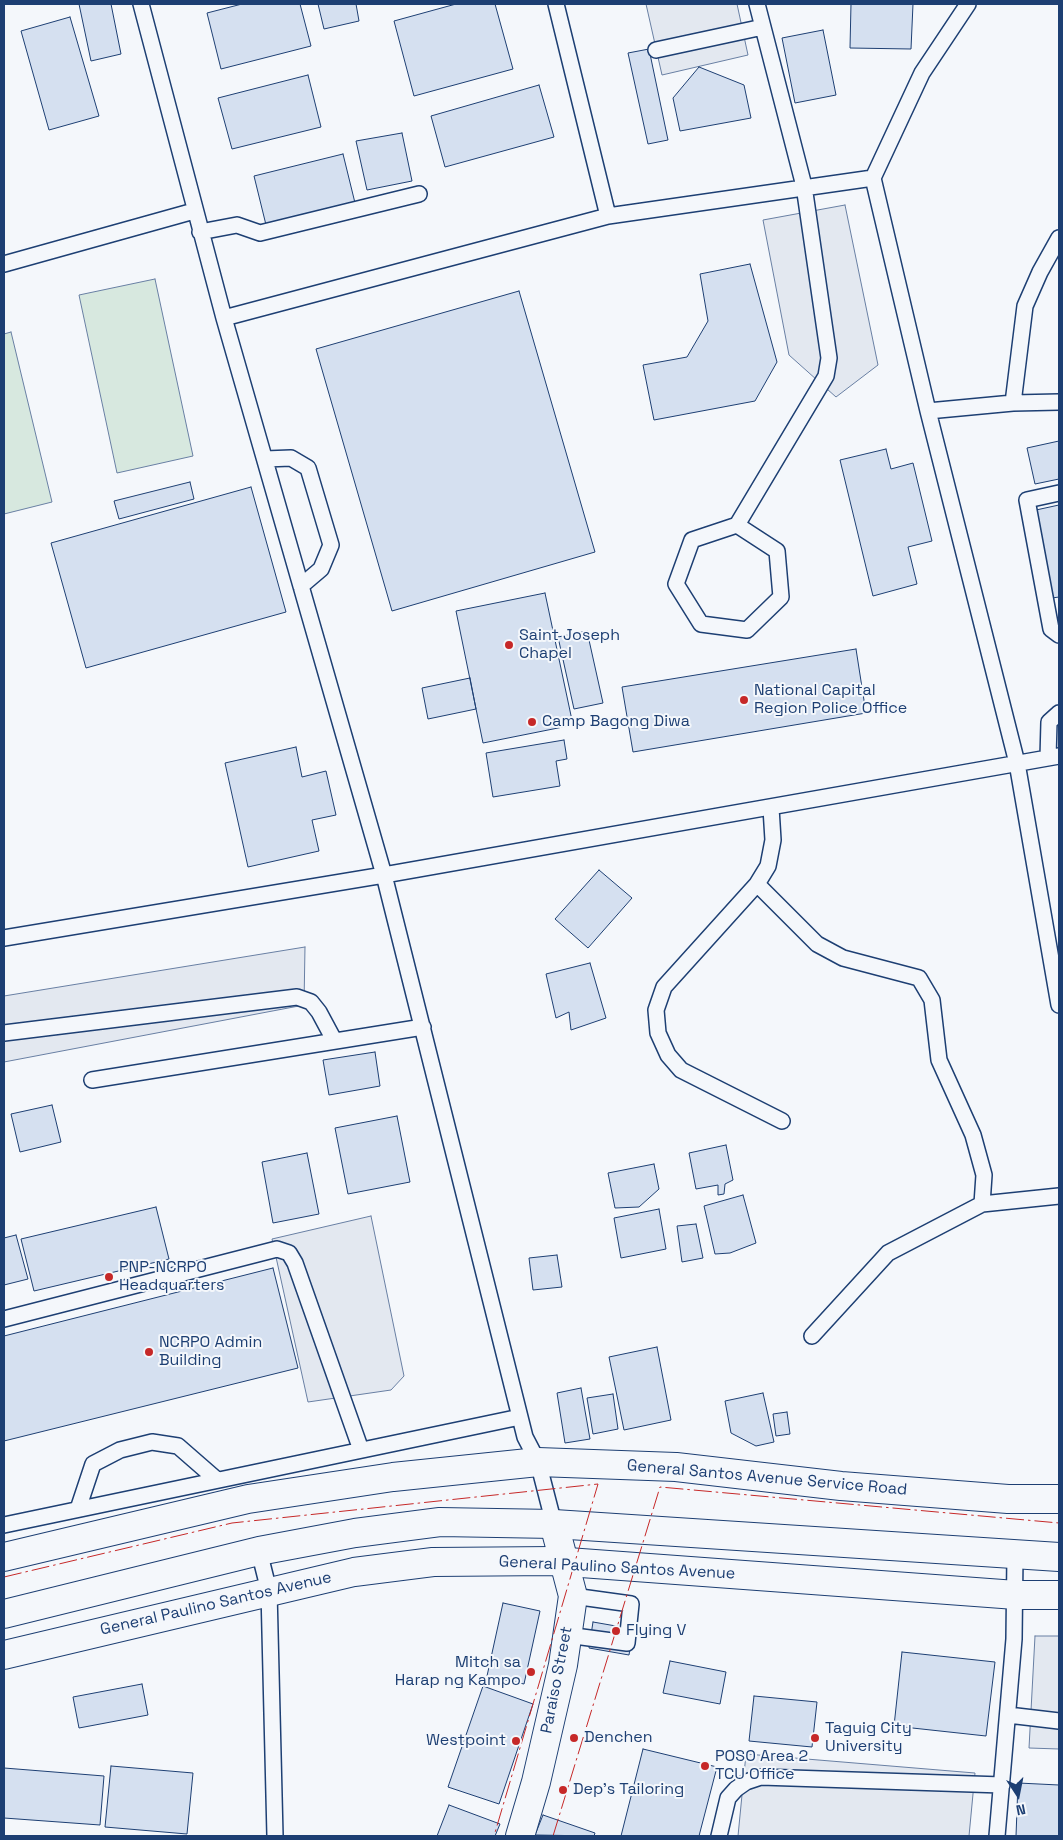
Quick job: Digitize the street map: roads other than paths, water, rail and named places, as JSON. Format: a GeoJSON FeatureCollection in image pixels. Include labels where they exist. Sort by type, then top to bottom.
{"type":"FeatureCollection","features":[{"type":"Feature","properties":{"kind":"main road","name":"General Santos Avenue Service Road"},"geometry":{"type":"LineString","coordinates":[[4,1557],[248,1499],[393,1476],[538,1462],[676,1467],[842,1486],[1008,1499],[1059,1499]]}},
{"type":"Feature","properties":{"kind":"main road"},"geometry":{"type":"LineString","coordinates":[[4,1614],[259,1551],[355,1533],[440,1522],[554,1524],[1059,1557]]}},
{"type":"Feature","properties":{"kind":"main road","name":"Paraiso Street"},"geometry":{"type":"LineString","coordinates":[[520,1836],[536,1782],[563,1664],[573,1596],[554,1524]]}},
{"type":"Feature","properties":{"kind":"main road","name":"General Paulino Santos Avenue"},"geometry":{"type":"LineString","coordinates":[[4,1655],[354,1572],[433,1562],[565,1562],[1016,1595],[1059,1595]]}},
{"type":"Feature","properties":{"kind":"lane"},"geometry":{"type":"LineString","coordinates":[[141,4],[194,211],[384,875],[520,1417],[526,1437],[538,1462],[554,1524]]}},
{"type":"Feature","properties":{"kind":"lane"},"geometry":{"type":"LineString","coordinates":[[556,4],[608,216]]}},
{"type":"Feature","properties":{"kind":"lane"},"geometry":{"type":"LineString","coordinates":[[737,525],[777,550],[781,597],[748,630],[700,624],[676,584],[692,540],[737,525],[826,376],[829,358],[804,186],[757,4]]}},
{"type":"Feature","properties":{"kind":"lane"},"geometry":{"type":"LineString","coordinates":[[968,4],[922,73],[873,178],[928,411],[1017,763],[1059,1005]]}},
{"type":"Feature","properties":{"kind":"lane"},"geometry":{"type":"LineString","coordinates":[[656,50],[763,27]]}},
{"type":"Feature","properties":{"kind":"lane"},"geometry":{"type":"LineString","coordinates":[[224,318],[608,216],[804,186],[873,178]]}},
{"type":"Feature","properties":{"kind":"lane"},"geometry":{"type":"LineString","coordinates":[[200,232],[237,225],[260,233],[419,194]]}},
{"type":"Feature","properties":{"kind":"lane"},"geometry":{"type":"LineString","coordinates":[[4,264],[194,211]]}},
{"type":"Feature","properties":{"kind":"lane"},"geometry":{"type":"LineString","coordinates":[[1013,403],[1025,306],[1040,272],[1059,238]]}},
{"type":"Feature","properties":{"kind":"lane"},"geometry":{"type":"LineString","coordinates":[[928,411],[1013,403],[1059,402]]}},
{"type":"Feature","properties":{"kind":"lane"},"geometry":{"type":"LineString","coordinates":[[265,458],[291,458],[308,468],[330,545],[321,569],[301,586]]}},
{"type":"Feature","properties":{"kind":"lane"},"geometry":{"type":"LineString","coordinates":[[1059,493],[1027,500],[1052,629],[1059,635]]}},
{"type":"Feature","properties":{"kind":"lane"},"geometry":{"type":"LineString","coordinates":[[4,938],[384,875],[1054,757],[1049,722],[1059,713]]}},
{"type":"Feature","properties":{"kind":"lane"},"geometry":{"type":"LineString","coordinates":[[771,808],[773,840],[768,866],[757,884],[664,987],[656,1010],[658,1033],[668,1055],[681,1070],[782,1121]]}},
{"type":"Feature","properties":{"kind":"lane"},"geometry":{"type":"LineString","coordinates":[[757,884],[817,944],[843,958],[919,978],[932,1000],[939,1060],[973,1135],[984,1175],[982,1204]]}},
{"type":"Feature","properties":{"kind":"lane"},"geometry":{"type":"LineString","coordinates":[[4,1033],[297,998],[310,1002],[319,1012],[334,1040]]}},
{"type":"Feature","properties":{"kind":"lane"},"geometry":{"type":"LineString","coordinates":[[92,1080],[423,1027]]}},
{"type":"Feature","properties":{"kind":"lane"},"geometry":{"type":"LineString","coordinates":[[812,1336],[888,1253],[982,1204],[1059,1196]]}},
{"type":"Feature","properties":{"kind":"lane"},"geometry":{"type":"LineString","coordinates":[[4,1319],[277,1248],[289,1253],[295,1263],[361,1450]]}},
{"type":"Feature","properties":{"kind":"lane"},"geometry":{"type":"LineString","coordinates":[[4,1525],[520,1417]]}},
{"type":"Feature","properties":{"kind":"lane"},"geometry":{"type":"LineString","coordinates":[[78,1509],[93,1464],[120,1450],[152,1442],[178,1446],[217,1480]]}},
{"type":"Feature","properties":{"kind":"lane"},"geometry":{"type":"LineString","coordinates":[[259,1551],[269,1591],[275,1836]]}},
{"type":"Feature","properties":{"kind":"lane"},"geometry":{"type":"LineString","coordinates":[[997,1836],[1016,1595],[1015,1555]]}},
{"type":"Feature","properties":{"kind":"lane"},"geometry":{"type":"LineString","coordinates":[[567,1635],[628,1644],[631,1604],[573,1596]]}},
{"type":"Feature","properties":{"kind":"lane"},"geometry":{"type":"LineString","coordinates":[[1008,1715],[1059,1721]]}},
{"type":"Feature","properties":{"kind":"lane"},"geometry":{"type":"LineString","coordinates":[[719,1836],[728,1798],[736,1788],[746,1782],[761,1778],[1002,1785]]}},
{"type":"Feature","properties":{"kind":"place","name":"Saint Joseph Chapel"},"geometry":{"type":"Point","coordinates":[509,645]}},
{"type":"Feature","properties":{"kind":"place","name":"National Capital Region Police Office"},"geometry":{"type":"Point","coordinates":[744,700]}},
{"type":"Feature","properties":{"kind":"place","name":"Camp Bagong Diwa"},"geometry":{"type":"Point","coordinates":[532,722]}},
{"type":"Feature","properties":{"kind":"place","name":"PNP-NCRPO Headquarters"},"geometry":{"type":"Point","coordinates":[109,1277]}},
{"type":"Feature","properties":{"kind":"place","name":"NCRPO Admin Building"},"geometry":{"type":"Point","coordinates":[149,1352]}},
{"type":"Feature","properties":{"kind":"place","name":"Flying V"},"geometry":{"type":"Point","coordinates":[616,1631]}},
{"type":"Feature","properties":{"kind":"place","name":"Mitch sa Harap ng Kampo"},"geometry":{"type":"Point","coordinates":[531,1672]}},
{"type":"Feature","properties":{"kind":"place","name":"Denchen"},"geometry":{"type":"Point","coordinates":[574,1738]}},
{"type":"Feature","properties":{"kind":"place","name":"Taguig City University"},"geometry":{"type":"Point","coordinates":[815,1738]}},
{"type":"Feature","properties":{"kind":"place","name":"Westpoint"},"geometry":{"type":"Point","coordinates":[516,1741]}},
{"type":"Feature","properties":{"kind":"place","name":"POSO Area 2 TCU Office"},"geometry":{"type":"Point","coordinates":[705,1766]}},
{"type":"Feature","properties":{"kind":"place","name":"Dep's Tailoring"},"geometry":{"type":"Point","coordinates":[563,1790]}}]}
